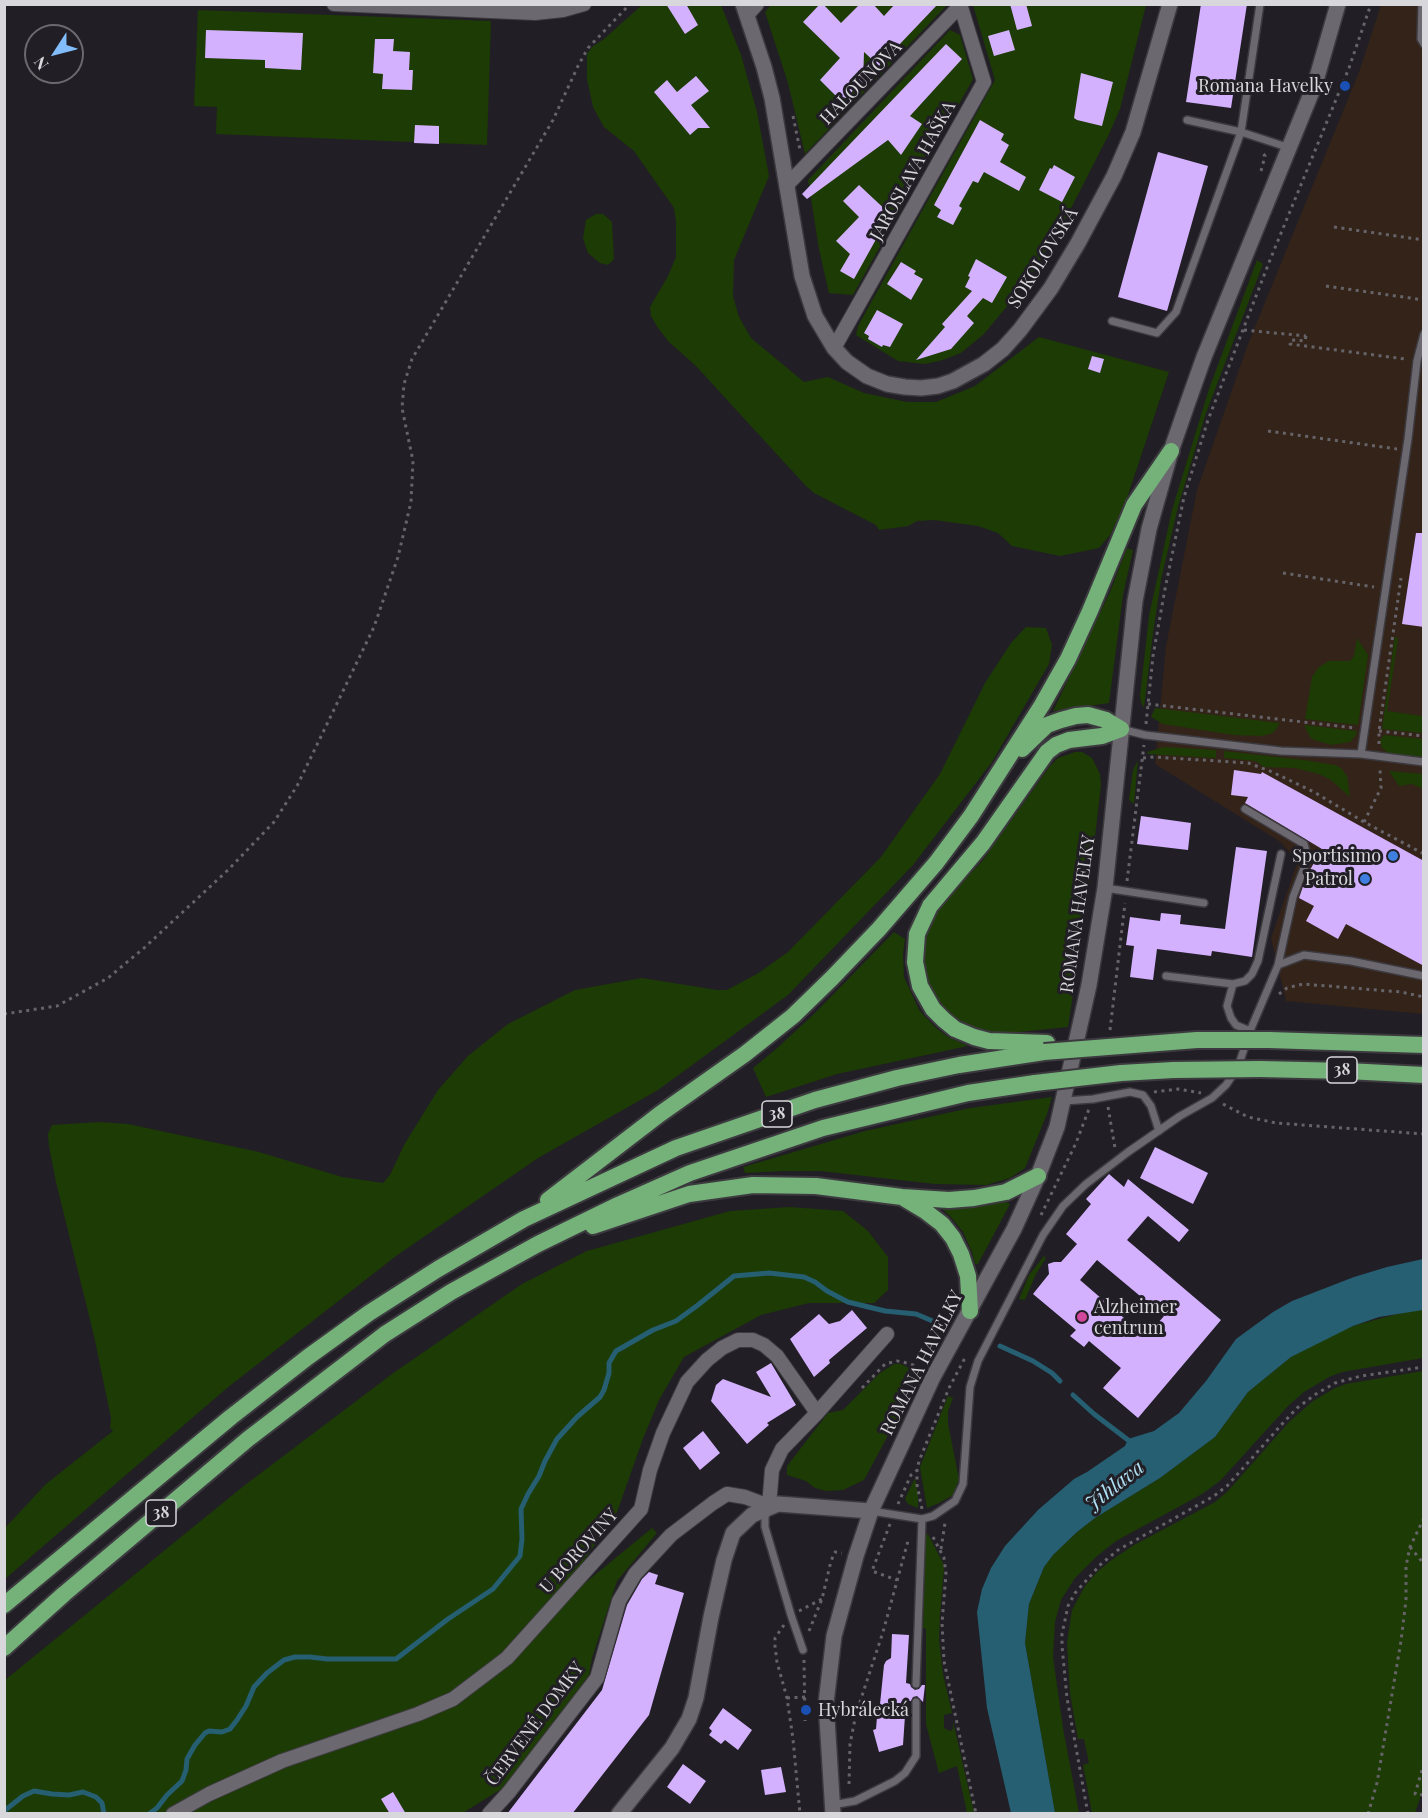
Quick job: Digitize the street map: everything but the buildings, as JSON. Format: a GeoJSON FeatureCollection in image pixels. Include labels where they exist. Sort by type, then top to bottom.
{"type":"FeatureCollection","features":[{"type":"Feature","properties":{"kind":"highway"},"geometry":{"type":"LineString","coordinates":[[524,1219],[660,1114],[745,1054],[793,1016],[879,929],[936,863],[971,816],[1042,705],[1068,659],[1134,505],[1171,451]]}},
{"type":"Feature","properties":{"kind":"highway"},"geometry":{"type":"LineString","coordinates":[[998,775],[1047,725],[1060,720],[1088,716],[1106,720],[1121,729]]}},
{"type":"Feature","properties":{"kind":"highway"},"geometry":{"type":"LineString","coordinates":[[1045,1047],[981,1039],[955,1029],[944,1020],[933,1009],[920,986],[915,962],[917,934],[930,906],[983,843],[1047,752],[1056,745],[1069,740],[1102,736],[1121,729]]}},
{"type":"Feature","properties":{"kind":"highway","name":"38"},"geometry":{"type":"LineString","coordinates":[[4,1605],[231,1417],[369,1313],[438,1269],[524,1219],[676,1149],[815,1100],[897,1078],[1045,1047],[1114,1046],[1197,1040],[1424,1045]]}},
{"type":"Feature","properties":{"kind":"highway","name":"38"},"geometry":{"type":"LineString","coordinates":[[4,1648],[248,1439],[385,1334],[451,1292],[538,1244],[690,1173],[823,1128],[968,1093],[1035,1083],[1121,1073],[1173,1070],[1260,1069],[1424,1075]]}},
{"type":"Feature","properties":{"kind":"highway"},"geometry":{"type":"LineString","coordinates":[[538,1244],[689,1194],[753,1185],[816,1186],[902,1197],[949,1200],[1006,1192],[1038,1176]]}},
{"type":"Feature","properties":{"kind":"highway"},"geometry":{"type":"LineString","coordinates":[[902,1197],[942,1224],[953,1238],[968,1276],[970,1311]]}},
{"type":"Feature","properties":{"kind":"street"},"geometry":{"type":"LineString","coordinates":[[334,4],[535,13],[563,10],[584,4]]}},
{"type":"Feature","properties":{"kind":"street","name":"SOKOLOVSKÁ"},"geometry":{"type":"LineString","coordinates":[[749,8],[772,98],[802,276],[815,316],[834,348],[847,362],[867,376],[887,384],[921,388],[953,381],[984,364],[1003,349],[1020,330],[1051,288],[1114,176],[1133,132],[1170,4]]}},
{"type":"Feature","properties":{"kind":"street","name":"ROMANA HAVELKY"},"geometry":{"type":"LineString","coordinates":[[833,1809],[826,1713],[834,1636],[855,1556],[871,1510],[932,1379],[1014,1229],[1057,1127],[1089,984],[1105,888],[1135,601],[1149,529],[1171,451],[1204,357],[1315,84],[1338,4]]}},
{"type":"Feature","properties":{"kind":"street","name":"JAROSLAVA HAŠKA"},"geometry":{"type":"LineString","coordinates":[[834,348],[984,82],[960,5]]}},
{"type":"Feature","properties":{"kind":"street","name":"HALOUNOVA"},"geometry":{"type":"LineString","coordinates":[[787,185],[960,5]]}},
{"type":"Feature","properties":{"kind":"street"},"geometry":{"type":"LineString","coordinates":[[769,1506],[772,1470],[782,1449],[887,1334]]}},
{"type":"Feature","properties":{"kind":"street","name":"U BOROVINY"},"geometry":{"type":"LineString","coordinates":[[173,1814],[209,1794],[282,1761],[418,1714],[453,1699],[507,1658],[641,1509],[650,1470],[663,1433],[687,1383],[706,1360],[722,1348],[738,1340],[753,1340],[764,1345],[777,1356],[817,1413]]}},
{"type":"Feature","properties":{"kind":"street","name":"ČERVENÉ DOMKY"},"geometry":{"type":"LineString","coordinates":[[489,1814],[509,1792],[597,1678],[619,1600],[635,1574],[671,1535],[727,1494],[745,1497],[769,1506]]}},
{"type":"Feature","properties":{"kind":"street"},"geometry":{"type":"LineString","coordinates":[[619,1814],[672,1748],[689,1719],[724,1560],[733,1533],[752,1515],[769,1506],[785,1503],[871,1510]]}},
{"type":"Feature","properties":{"kind":"lane"},"geometry":{"type":"LineString","coordinates":[[1112,321],[1157,333],[1176,312],[1241,132],[1260,4]]}},
{"type":"Feature","properties":{"kind":"lane"},"geometry":{"type":"LineString","coordinates":[[1422,4],[1420,39],[1424,44]]}},
{"type":"Feature","properties":{"kind":"lane"},"geometry":{"type":"LineString","coordinates":[[1187,120],[1241,132],[1290,148]]}},
{"type":"Feature","properties":{"kind":"lane"},"geometry":{"type":"LineString","coordinates":[[1361,754],[1387,589],[1417,361],[1424,334]]}},
{"type":"Feature","properties":{"kind":"lane"},"geometry":{"type":"LineString","coordinates":[[1121,729],[1145,735],[1281,751],[1361,754],[1424,762]]}},
{"type":"Feature","properties":{"kind":"lane"},"geometry":{"type":"LineString","coordinates":[[871,1510],[922,1519],[947,1509],[955,1501],[963,1484],[970,1387],[978,1361],[1043,1235],[1063,1206],[1086,1184],[1159,1131],[1212,1098],[1226,1085],[1238,1066],[1278,965],[1293,897],[1308,858],[1304,844],[1245,809]]}},
{"type":"Feature","properties":{"kind":"lane"},"geometry":{"type":"LineString","coordinates":[[1166,976],[1233,984],[1245,981],[1252,974],[1258,961],[1281,854]]}},
{"type":"Feature","properties":{"kind":"lane"},"geometry":{"type":"LineString","coordinates":[[1105,888],[1204,903]]}},
{"type":"Feature","properties":{"kind":"lane"},"geometry":{"type":"LineString","coordinates":[[1278,965],[1304,955],[1351,961],[1424,976]]}},
{"type":"Feature","properties":{"kind":"lane"},"geometry":{"type":"LineString","coordinates":[[1233,984],[1227,1006],[1230,1018],[1236,1025],[1250,1031]]}},
{"type":"Feature","properties":{"kind":"lane"},"geometry":{"type":"LineString","coordinates":[[1064,1101],[1093,1099],[1130,1092],[1143,1095],[1151,1106],[1159,1131]]}},
{"type":"Feature","properties":{"kind":"lane"},"geometry":{"type":"LineString","coordinates":[[769,1506],[765,1517],[765,1527],[790,1615],[803,1650]]}},
{"type":"Feature","properties":{"kind":"lane"},"geometry":{"type":"LineString","coordinates":[[916,1684],[922,1519]]}},
{"type":"Feature","properties":{"kind":"lane"},"geometry":{"type":"LineString","coordinates":[[833,1809],[895,1781],[911,1765],[916,1756],[916,1702]]}},
{"type":"Feature","properties":{"kind":"path"},"geometry":{"type":"LineString","coordinates":[[4,1014],[57,1006],[108,978],[228,870],[274,822],[297,786],[374,627],[398,557],[411,502],[413,461],[402,408],[404,384],[412,359],[553,120],[588,48],[630,4]]}},
{"type":"Feature","properties":{"kind":"path"},"geometry":{"type":"LineString","coordinates":[[1371,4],[1349,68],[1269,260],[1208,420],[1184,497],[1153,656],[1148,704],[1424,736]]}},
{"type":"Feature","properties":{"kind":"path"},"geometry":{"type":"LineString","coordinates":[[1237,144],[1258,145],[1264,156],[1258,177]]}},
{"type":"Feature","properties":{"kind":"path"},"geometry":{"type":"LineString","coordinates":[[1334,227],[1424,240]]}},
{"type":"Feature","properties":{"kind":"path"},"geometry":{"type":"LineString","coordinates":[[1326,286],[1424,300]]}},
{"type":"Feature","properties":{"kind":"path"},"geometry":{"type":"LineString","coordinates":[[1244,330],[1306,336],[1305,341],[1291,340],[1290,344],[1417,361]]}},
{"type":"Feature","properties":{"kind":"path"},"geometry":{"type":"LineString","coordinates":[[1268,431],[1405,451]]}},
{"type":"Feature","properties":{"kind":"path"},"geometry":{"type":"LineString","coordinates":[[1283,573],[1399,591]]}},
{"type":"Feature","properties":{"kind":"path"},"geometry":{"type":"LineString","coordinates":[[1364,822],[1381,788],[1378,756],[1379,731]]}},
{"type":"Feature","properties":{"kind":"path"},"geometry":{"type":"LineString","coordinates":[[1143,758],[1248,763],[1314,792],[1424,854]]}},
{"type":"Feature","properties":{"kind":"path"},"geometry":{"type":"LineString","coordinates":[[1257,1015],[1287,988],[1303,984],[1401,992],[1424,998]]}},
{"type":"Feature","properties":{"kind":"path"},"geometry":{"type":"LineString","coordinates":[[1143,1095],[1178,1089],[1197,1091],[1248,1117],[1276,1123],[1424,1134]]}},
{"type":"Feature","properties":{"kind":"path"},"geometry":{"type":"LineString","coordinates":[[1107,1096],[1118,1160]]}},
{"type":"Feature","properties":{"kind":"path"},"geometry":{"type":"LineString","coordinates":[[857,1392],[885,1364],[897,1361],[913,1365],[949,1389],[919,1461],[917,1485],[922,1505],[922,1519],[944,1558],[946,1574],[942,1623],[944,1661],[976,1814]]}},
{"type":"Feature","properties":{"kind":"path"},"geometry":{"type":"LineString","coordinates":[[1088,1814],[1067,1698],[1062,1646],[1068,1606],[1075,1593],[1091,1573],[1118,1550],[1214,1497],[1228,1485],[1297,1408],[1316,1394],[1335,1383],[1361,1376],[1424,1367]]}},
{"type":"Feature","properties":{"kind":"path"},"geometry":{"type":"LineString","coordinates":[[941,1551],[947,1509]]}},
{"type":"Feature","properties":{"kind":"path"},"geometry":{"type":"LineString","coordinates":[[1368,1814],[1377,1783],[1401,1641],[1406,1600],[1406,1566],[1410,1547],[1424,1518]]}},
{"type":"Feature","properties":{"kind":"path"},"geometry":{"type":"LineString","coordinates":[[849,1801],[850,1744],[856,1714],[883,1632],[909,1537],[922,1519]]}},
{"type":"Feature","properties":{"kind":"path"},"geometry":{"type":"LineString","coordinates":[[1410,1547],[1424,1564]]}},
{"type":"Feature","properties":{"kind":"path"},"geometry":{"type":"LineString","coordinates":[[800,1814],[794,1738],[787,1698],[777,1662],[775,1638],[790,1615],[822,1599],[835,1552]]}},
{"type":"Feature","properties":{"kind":"path"},"geometry":{"type":"LineString","coordinates":[[875,1563],[872,1571],[897,1580]]}},
{"type":"Feature","properties":{"kind":"path"},"geometry":{"type":"LineString","coordinates":[[787,1698],[805,1697]]}},
{"type":"Feature","properties":{"kind":"path"},"geometry":{"type":"LineString","coordinates":[[1424,1763],[1415,1794],[1424,1795]]}},
{"type":"Feature","properties":{"kind":"shaded area"},"geometry":{"type":"Polygon","coordinates":[[[1381,5],[1423,5],[1423,1014],[1286,1001],[1271,938],[1298,861],[1279,841],[1155,764],[1166,646],[1197,490],[1248,344],[1359,72],[1381,5]]]}},
{"type":"Feature","properties":{"kind":"green space"},"geometry":{"type":"Polygon","coordinates":[[[772,4],[947,5],[805,154],[788,83],[765,12],[772,4]]]}},
{"type":"Feature","properties":{"kind":"green space"},"geometry":{"type":"Polygon","coordinates":[[[642,5],[721,5],[741,55],[757,112],[769,176],[734,260],[733,296],[739,317],[751,338],[804,382],[828,377],[864,393],[907,402],[936,402],[975,386],[1039,337],[1169,372],[1124,507],[1110,535],[1099,548],[1060,556],[1012,546],[998,533],[978,526],[934,520],[917,521],[908,526],[879,530],[876,525],[814,493],[806,486],[696,366],[669,342],[651,316],[650,307],[676,257],[674,208],[634,151],[604,127],[593,107],[587,79],[587,54],[592,47],[642,5]]]}},
{"type":"Feature","properties":{"kind":"green space"},"geometry":{"type":"Polygon","coordinates":[[[973,5],[1146,5],[1120,109],[1066,218],[1027,282],[984,334],[961,353],[925,364],[898,361],[856,335],[858,326],[995,80],[973,5]]]}},
{"type":"Feature","properties":{"kind":"green space"},"geometry":{"type":"Polygon","coordinates":[[[198,10],[491,21],[487,145],[216,134],[217,107],[194,106],[198,10]]]}},
{"type":"Feature","properties":{"kind":"green space"},"geometry":{"type":"Polygon","coordinates":[[[950,30],[960,35],[973,79],[853,295],[829,293],[808,180],[950,30]]]}},
{"type":"Feature","properties":{"kind":"green space"},"geometry":{"type":"Polygon","coordinates":[[[596,214],[603,214],[612,222],[614,259],[608,265],[600,263],[588,253],[583,238],[586,220],[596,214]]]}},
{"type":"Feature","properties":{"kind":"green space"},"geometry":{"type":"Polygon","coordinates":[[[1257,260],[1263,264],[1206,413],[1178,507],[1161,580],[1144,708],[1140,696],[1149,616],[1172,510],[1209,389],[1257,260]]]}},
{"type":"Feature","properties":{"kind":"green space"},"geometry":{"type":"Polygon","coordinates":[[[1127,548],[1133,550],[1123,595],[1109,703],[1053,711],[1110,592],[1127,548]]]}},
{"type":"Feature","properties":{"kind":"green space"},"geometry":{"type":"Polygon","coordinates":[[[1026,627],[1046,628],[1052,645],[1049,664],[992,762],[913,865],[788,995],[658,1090],[538,1158],[396,1256],[227,1388],[5,1579],[5,1528],[46,1484],[113,1431],[110,1428],[111,1418],[94,1336],[56,1182],[48,1134],[52,1125],[99,1122],[128,1124],[259,1152],[342,1177],[383,1183],[390,1175],[404,1145],[438,1090],[468,1056],[508,1024],[575,990],[642,978],[727,990],[757,974],[788,952],[881,857],[940,774],[985,683],[1011,643],[1026,627]]]}},
{"type":"Feature","properties":{"kind":"green space"},"geometry":{"type":"Polygon","coordinates":[[[1395,636],[1398,639],[1387,711],[1423,716],[1423,733],[1382,729],[1395,636]]]}},
{"type":"Feature","properties":{"kind":"green space"},"geometry":{"type":"Polygon","coordinates":[[[1357,638],[1368,655],[1358,725],[1305,719],[1312,677],[1319,667],[1329,661],[1350,661],[1354,656],[1357,638]]]}},
{"type":"Feature","properties":{"kind":"green space"},"geometry":{"type":"Polygon","coordinates":[[[1155,708],[1280,723],[1270,734],[1234,735],[1163,724],[1151,717],[1155,708]]]}},
{"type":"Feature","properties":{"kind":"green space"},"geometry":{"type":"Polygon","coordinates":[[[1304,725],[1357,731],[1350,742],[1332,745],[1314,740],[1304,725]]]}},
{"type":"Feature","properties":{"kind":"green space"},"geometry":{"type":"Polygon","coordinates":[[[1384,735],[1423,739],[1423,758],[1388,753],[1382,748],[1380,740],[1384,735]]]}},
{"type":"Feature","properties":{"kind":"green space"},"geometry":{"type":"Polygon","coordinates":[[[1164,747],[1216,750],[1216,758],[1148,754],[1147,752],[1164,747]]]}},
{"type":"Feature","properties":{"kind":"green space"},"geometry":{"type":"Polygon","coordinates":[[[1224,751],[1335,765],[1341,768],[1347,776],[1350,797],[1331,780],[1319,774],[1295,768],[1264,767],[1256,761],[1224,758],[1224,751]]]}},
{"type":"Feature","properties":{"kind":"green space"},"geometry":{"type":"Polygon","coordinates":[[[1082,752],[1092,758],[1100,774],[1101,785],[1089,888],[1068,1027],[1009,1033],[975,1027],[959,1020],[944,1009],[932,993],[926,979],[923,967],[925,939],[931,922],[942,905],[983,860],[1050,766],[1058,758],[1082,752]]]}},
{"type":"Feature","properties":{"kind":"green space"},"geometry":{"type":"Polygon","coordinates":[[[1138,760],[1134,804],[1129,800],[1133,770],[1138,760]]]}},
{"type":"Feature","properties":{"kind":"green space"},"geometry":{"type":"Polygon","coordinates":[[[1389,771],[1423,774],[1423,789],[1412,784],[1399,786],[1389,771]]]}},
{"type":"Feature","properties":{"kind":"green space"},"geometry":{"type":"Polygon","coordinates":[[[894,932],[905,939],[904,977],[919,1010],[948,1037],[968,1046],[837,1074],[766,1097],[753,1068],[814,1014],[894,932]]]}},
{"type":"Feature","properties":{"kind":"green space"},"geometry":{"type":"Polygon","coordinates":[[[1052,1097],[1025,1168],[1010,1178],[986,1185],[935,1184],[820,1171],[745,1173],[743,1167],[865,1131],[970,1108],[1052,1097]]]}},
{"type":"Feature","properties":{"kind":"green space"},"geometry":{"type":"Polygon","coordinates":[[[1004,1201],[1010,1204],[978,1264],[975,1264],[963,1232],[940,1207],[977,1207],[1004,1201]]]}},
{"type":"Feature","properties":{"kind":"green space"},"geometry":{"type":"Polygon","coordinates":[[[790,1207],[843,1211],[868,1231],[888,1257],[888,1290],[874,1303],[809,1303],[761,1315],[684,1357],[659,1400],[617,1512],[526,1646],[574,1592],[652,1528],[657,1533],[617,1581],[592,1658],[589,1675],[503,1788],[461,1814],[5,1814],[5,1680],[245,1485],[392,1374],[522,1284],[587,1251],[730,1211],[790,1207]]]}},
{"type":"Feature","properties":{"kind":"green space"},"geometry":{"type":"Polygon","coordinates":[[[1044,1256],[1046,1258],[1025,1300],[1019,1299],[1029,1275],[1044,1256]]]}},
{"type":"Feature","properties":{"kind":"green space"},"geometry":{"type":"Polygon","coordinates":[[[1423,1310],[1423,1358],[1342,1372],[1304,1392],[1289,1405],[1220,1481],[1202,1494],[1116,1541],[1075,1578],[1061,1600],[1055,1622],[1053,1657],[1063,1728],[1079,1813],[1055,1814],[1025,1643],[1029,1604],[1044,1567],[1053,1555],[1095,1518],[1160,1478],[1215,1437],[1248,1392],[1291,1357],[1356,1325],[1405,1312],[1423,1310]]]}},
{"type":"Feature","properties":{"kind":"green space"},"geometry":{"type":"Polygon","coordinates":[[[894,1364],[901,1364],[915,1371],[907,1378],[901,1394],[899,1415],[864,1480],[843,1490],[826,1491],[787,1475],[787,1466],[828,1413],[843,1410],[880,1373],[894,1364]]]}},
{"type":"Feature","properties":{"kind":"green space"},"geometry":{"type":"Polygon","coordinates":[[[1423,1371],[1424,1787],[1415,1813],[1092,1813],[1083,1765],[1089,1763],[1084,1739],[1078,1739],[1070,1693],[1067,1643],[1072,1610],[1085,1586],[1098,1571],[1134,1545],[1215,1502],[1227,1492],[1289,1422],[1313,1401],[1346,1384],[1423,1371]]]}},
{"type":"Feature","properties":{"kind":"green space"},"geometry":{"type":"Polygon","coordinates":[[[948,1396],[953,1398],[948,1411],[948,1424],[959,1479],[953,1495],[927,1508],[920,1467],[948,1396]]]}},
{"type":"Feature","properties":{"kind":"green space"},"geometry":{"type":"Polygon","coordinates":[[[915,1478],[918,1508],[908,1504],[905,1499],[915,1478]]]}},
{"type":"Feature","properties":{"kind":"green space"},"geometry":{"type":"Polygon","coordinates":[[[928,1534],[944,1569],[939,1640],[943,1674],[952,1713],[944,1715],[944,1728],[950,1731],[953,1729],[953,1721],[974,1813],[967,1813],[957,1766],[939,1773],[926,1724],[926,1629],[923,1628],[926,1535],[928,1534]]]}},
{"type":"Feature","properties":{"kind":"water","name":"Jihlava"},"geometry":{"type":"Polygon","coordinates":[[[1423,1259],[1423,1310],[1379,1317],[1353,1326],[1291,1357],[1248,1392],[1215,1437],[1160,1478],[1095,1518],[1053,1555],[1044,1567],[1029,1604],[1025,1643],[1055,1813],[1011,1813],[987,1708],[977,1612],[982,1589],[991,1568],[1005,1546],[1038,1510],[1074,1479],[1125,1446],[1128,1439],[1154,1431],[1179,1413],[1206,1381],[1236,1339],[1273,1312],[1292,1301],[1354,1277],[1423,1259]]]}},
{"type":"Feature","properties":{"kind":"waterway"},"geometry":{"type":"LineString","coordinates":[[149,1814],[182,1781],[187,1759],[205,1733],[230,1729],[246,1706],[254,1687],[284,1660],[295,1657],[396,1659],[448,1619],[493,1589],[520,1556],[521,1509],[545,1461],[557,1439],[600,1397],[609,1373],[609,1363],[616,1351],[653,1330],[676,1321],[734,1276],[769,1273],[804,1277],[848,1302],[885,1311],[916,1314],[935,1322]]}},
{"type":"Feature","properties":{"kind":"waterway"},"geometry":{"type":"LineString","coordinates":[[1000,1346],[1033,1361],[1060,1381]]}},
{"type":"Feature","properties":{"kind":"waterway"},"geometry":{"type":"LineString","coordinates":[[1073,1395],[1132,1443]]}},
{"type":"Feature","properties":{"kind":"waterway"},"geometry":{"type":"LineString","coordinates":[[4,1811],[23,1796],[34,1791],[69,1795],[83,1792],[96,1797],[102,1803],[104,1814]]}},
{"type":"Feature","properties":{"kind":"place","name":"Romana Havelky"},"geometry":{"type":"Point","coordinates":[1345,86]}},
{"type":"Feature","properties":{"kind":"place","name":"Sportisimo"},"geometry":{"type":"Point","coordinates":[1393,856]}},
{"type":"Feature","properties":{"kind":"place","name":"Patrol"},"geometry":{"type":"Point","coordinates":[1365,879]}},
{"type":"Feature","properties":{"kind":"place","name":"Alzheimer centrum"},"geometry":{"type":"Point","coordinates":[1082,1317]}},
{"type":"Feature","properties":{"kind":"place","name":"Hybrálecká"},"geometry":{"type":"Point","coordinates":[806,1710]}}]}
